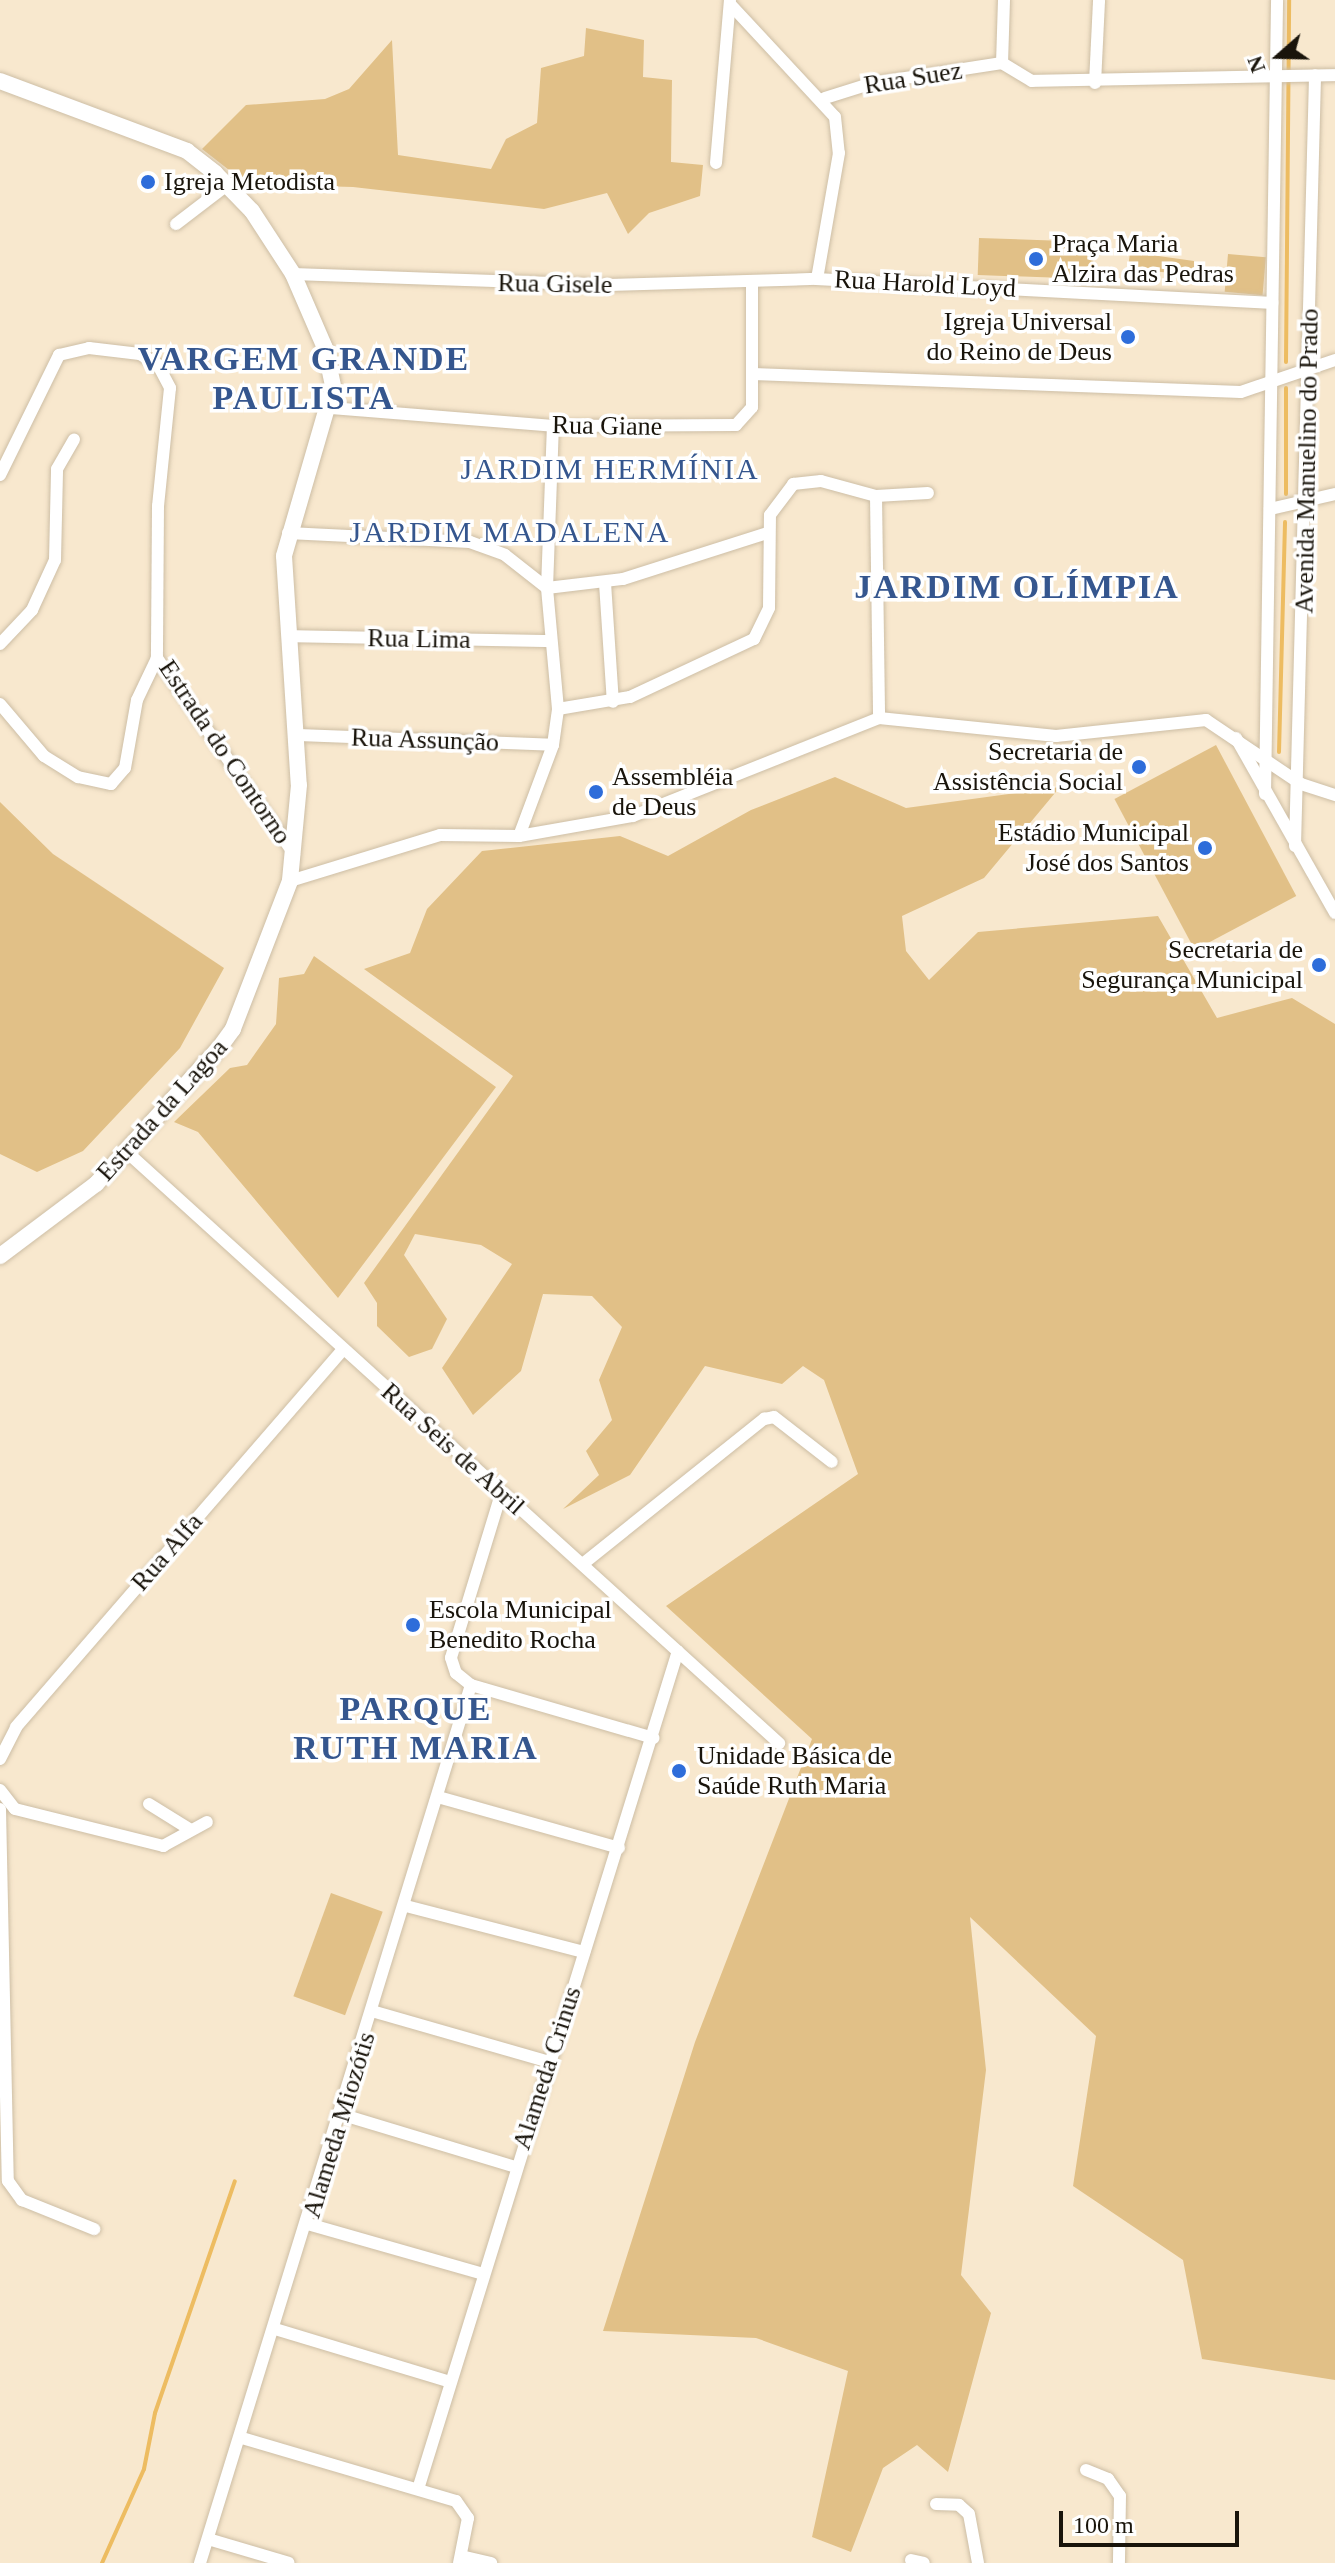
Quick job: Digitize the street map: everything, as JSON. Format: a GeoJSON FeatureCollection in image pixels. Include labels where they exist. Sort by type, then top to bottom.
{"type":"FeatureCollection","features":[{"type":"Feature","properties":{"kind":"street"},"geometry":{"type":"LineString","coordinates":[[1004,0],[1002,63],[1032,81],[1095,83],[1335,75]]}},
{"type":"Feature","properties":{"kind":"street"},"geometry":{"type":"LineString","coordinates":[[1095,83],[1099,0]]}},
{"type":"Feature","properties":{"kind":"street"},"geometry":{"type":"LineString","coordinates":[[1277,0],[1278,78]]}},
{"type":"Feature","properties":{"kind":"street"},"geometry":{"type":"LineString","coordinates":[[730,2],[825,98],[840,136],[817,279]]}},
{"type":"Feature","properties":{"kind":"street"},"geometry":{"type":"LineString","coordinates":[[716,163],[730,2]]}},
{"type":"Feature","properties":{"kind":"street","name":"Rua Suez"},"geometry":{"type":"LineString","coordinates":[[825,98],[1002,63]]}},
{"type":"Feature","properties":{"kind":"street","name":"Avenida Manuelino do Prado"},"geometry":{"type":"LineString","coordinates":[[1295,846],[1301,784],[1315,75]]}},
{"type":"Feature","properties":{"kind":"street","name":"Avenida Manuelino do Prado"},"geometry":{"type":"LineString","coordinates":[[1265,794],[1270,763],[1272,303],[1278,78]]}},
{"type":"Feature","properties":{"kind":"street"},"geometry":{"type":"LineString","coordinates":[[0,81],[187,151],[227,185],[293,274],[325,348],[331,408]]}},
{"type":"Feature","properties":{"kind":"street"},"geometry":{"type":"LineString","coordinates":[[176,224],[227,185]]}},
{"type":"Feature","properties":{"kind":"street","name":"Rua Gisele"},"geometry":{"type":"LineString","coordinates":[[293,274],[752,285],[817,279]]}},
{"type":"Feature","properties":{"kind":"street","name":"Rua Harold Loyd"},"geometry":{"type":"LineString","coordinates":[[817,279],[1272,303]]}},
{"type":"Feature","properties":{"kind":"street","name":"Rua Giane"},"geometry":{"type":"LineString","coordinates":[[331,408],[553,426],[736,425],[752,407],[752,285]]}},
{"type":"Feature","properties":{"kind":"street","name":"Estrada do Contorno"},"geometry":{"type":"LineString","coordinates":[[0,475],[59,355],[118,351],[158,365],[170,388],[158,506],[157,658],[294,854]]}},
{"type":"Feature","properties":{"kind":"street"},"geometry":{"type":"LineString","coordinates":[[753,374],[1241,392],[1335,360]]}},
{"type":"Feature","properties":{"kind":"street","name":"Estrada da Lagoa"},"geometry":{"type":"LineString","coordinates":[[0,1256],[62,1215],[128,1153],[233,1029],[290,881],[294,854],[298,735],[288,636],[288,533],[331,408]]}},
{"type":"Feature","properties":{"kind":"street"},"geometry":{"type":"LineString","coordinates":[[519,836],[553,745],[558,709],[547,588],[553,426]]}},
{"type":"Feature","properties":{"kind":"street"},"geometry":{"type":"LineString","coordinates":[[0,644],[32,610],[55,560],[57,469],[74,439]]}},
{"type":"Feature","properties":{"kind":"street"},"geometry":{"type":"LineString","coordinates":[[558,709],[613,702],[728,657],[754,639],[769,608],[767,533],[774,503],[793,484],[821,481],[876,496],[928,493]]}},
{"type":"Feature","properties":{"kind":"street"},"geometry":{"type":"LineString","coordinates":[[1270,509],[1308,505],[1335,494]]}},
{"type":"Feature","properties":{"kind":"street"},"geometry":{"type":"LineString","coordinates":[[876,496],[879,718]]}},
{"type":"Feature","properties":{"kind":"street"},"geometry":{"type":"LineString","coordinates":[[288,533],[470,542],[505,555],[547,588],[605,583],[767,533]]}},
{"type":"Feature","properties":{"kind":"street"},"geometry":{"type":"LineString","coordinates":[[605,583],[613,702]]}},
{"type":"Feature","properties":{"kind":"street","name":"Rua Lima"},"geometry":{"type":"LineString","coordinates":[[288,636],[551,641]]}},
{"type":"Feature","properties":{"kind":"street"},"geometry":{"type":"LineString","coordinates":[[0,704],[44,756],[78,777],[111,784],[125,768],[137,700],[157,658]]}},
{"type":"Feature","properties":{"kind":"street"},"geometry":{"type":"LineString","coordinates":[[290,881],[440,835],[519,836],[678,802],[879,718],[1056,736],[1186,719],[1218,723],[1301,784],[1335,795]]}},
{"type":"Feature","properties":{"kind":"street"},"geometry":{"type":"LineString","coordinates":[[1234,734],[1265,794],[1335,912]]}},
{"type":"Feature","properties":{"kind":"street","name":"Rua Assunção"},"geometry":{"type":"LineString","coordinates":[[298,735],[553,745]]}},
{"type":"Feature","properties":{"kind":"street","name":"Rua Seis de Abril"},"geometry":{"type":"LineString","coordinates":[[128,1153],[501,1494],[584,1563],[779,1743]]}},
{"type":"Feature","properties":{"kind":"street","name":"Rua Alfa"},"geometry":{"type":"LineString","coordinates":[[0,1759],[16,1727],[343,1350]]}},
{"type":"Feature","properties":{"kind":"street"},"geometry":{"type":"LineString","coordinates":[[584,1563],[764,1419],[774,1417],[832,1462]]}},
{"type":"Feature","properties":{"kind":"street"},"geometry":{"type":"LineString","coordinates":[[501,1494],[451,1658],[471,1685],[653,1738]]}},
{"type":"Feature","properties":{"kind":"street","name":"Alameda Crinus"},"geometry":{"type":"LineString","coordinates":[[419,2486],[480,2273],[619,1848],[678,1651]]}},
{"type":"Feature","properties":{"kind":"street","name":"Alameda Miozótis"},"geometry":{"type":"LineString","coordinates":[[200,2563],[242,2438],[340,2114],[375,2012],[471,1685]]}},
{"type":"Feature","properties":{"kind":"street"},"geometry":{"type":"LineString","coordinates":[[0,1790],[15,1809],[163,1846],[207,1822]]}},
{"type":"Feature","properties":{"kind":"street"},"geometry":{"type":"LineString","coordinates":[[438,1797],[619,1848]]}},
{"type":"Feature","properties":{"kind":"street"},"geometry":{"type":"LineString","coordinates":[[149,1804],[191,1830]]}},
{"type":"Feature","properties":{"kind":"street"},"geometry":{"type":"LineString","coordinates":[[0,1809],[8,2181],[22,2200],[94,2229]]}},
{"type":"Feature","properties":{"kind":"street"},"geometry":{"type":"LineString","coordinates":[[406,1906],[584,1952]]}},
{"type":"Feature","properties":{"kind":"street"},"geometry":{"type":"LineString","coordinates":[[375,2012],[549,2062]]}},
{"type":"Feature","properties":{"kind":"street"},"geometry":{"type":"LineString","coordinates":[[340,2114],[515,2167]]}},
{"type":"Feature","properties":{"kind":"street"},"geometry":{"type":"LineString","coordinates":[[308,2224],[480,2273]]}},
{"type":"Feature","properties":{"kind":"street"},"geometry":{"type":"LineString","coordinates":[[275,2329],[450,2382]]}},
{"type":"Feature","properties":{"kind":"street"},"geometry":{"type":"LineString","coordinates":[[242,2438],[419,2486],[465,2511],[460,2559],[491,2563]]}},
{"type":"Feature","properties":{"kind":"street"},"geometry":{"type":"LineString","coordinates":[[1086,2470],[1108,2479],[1120,2496],[1119,2563]]}},
{"type":"Feature","properties":{"kind":"street"},"geometry":{"type":"LineString","coordinates":[[936,2504],[959,2505],[969,2514],[978,2563]]}},
{"type":"Feature","properties":{"kind":"street"},"geometry":{"type":"LineString","coordinates":[[208,2539],[289,2563]]}},
{"type":"Feature","properties":{"kind":"shaded area"},"geometry":{"type":"Polygon","coordinates":[[[586,28],[644,40],[643,77],[672,80],[671,162],[703,165],[700,196],[649,213],[628,234],[607,193],[544,209],[353,187],[247,184],[202,149],[246,105],[325,99],[349,89],[392,40],[398,155],[491,169],[506,139],[537,123],[541,68],[584,56],[586,28]]]}},
{"type":"Feature","properties":{"kind":"shaded area","name":"Praça Maria Alzira das Pedras"},"geometry":{"type":"Polygon","coordinates":[[[979,238],[1094,242],[1093,279],[978,275],[979,238]]]}},
{"type":"Feature","properties":{"kind":"shaded area"},"geometry":{"type":"Polygon","coordinates":[[[1130,252],[1194,261],[1195,275],[1128,269],[1130,252]]]}},
{"type":"Feature","properties":{"kind":"shaded area"},"geometry":{"type":"Polygon","coordinates":[[[1228,254],[1266,257],[1263,295],[1225,292],[1228,254]]]}},
{"type":"Feature","properties":{"kind":"shaded area","name":"Estádio Municipal José dos Santos"},"geometry":{"type":"Polygon","coordinates":[[[1216,745],[1296,896],[1195,950],[1114,799],[1216,745]]]}},
{"type":"Feature","properties":{"kind":"shaded area"},"geometry":{"type":"Polygon","coordinates":[[[835,777],[906,808],[1060,787],[984,878],[902,916],[906,951],[929,980],[978,932],[1158,916],[1217,1018],[1292,998],[1335,1024],[1335,2380],[1202,2359],[1183,2260],[1073,2186],[1096,2036],[970,1917],[986,2070],[961,2275],[991,2313],[948,2472],[917,2445],[883,2468],[851,2552],[812,2537],[848,2371],[756,2338],[603,2331],[695,2042],[812,1739],[666,1606],[858,1474],[824,1380],[803,1366],[782,1384],[705,1366],[630,1475],[563,1509],[599,1475],[586,1451],[612,1420],[599,1380],[622,1327],[592,1296],[543,1294],[521,1371],[473,1415],[442,1368],[512,1264],[481,1245],[415,1234],[404,1255],[447,1319],[432,1349],[409,1357],[377,1326],[377,1303],[364,1283],[513,1076],[364,969],[410,953],[427,909],[482,851],[620,836],[668,856],[751,810],[835,777]]]}},
{"type":"Feature","properties":{"kind":"shaded area"},"geometry":{"type":"Polygon","coordinates":[[[0,802],[53,854],[224,968],[180,1048],[83,1151],[37,1172],[0,1154],[0,802]]]}},
{"type":"Feature","properties":{"kind":"shaded area"},"geometry":{"type":"Polygon","coordinates":[[[314,956],[496,1087],[338,1298],[198,1132],[174,1122],[230,1068],[247,1065],[276,1024],[279,978],[304,974],[314,956]]]}},
{"type":"Feature","properties":{"kind":"shaded area"},"geometry":{"type":"Polygon","coordinates":[[[331,1893],[383,1912],[345,2015],[293,1996],[331,1893]]]}},
{"type":"Feature","properties":{"kind":"waterway"},"geometry":{"type":"LineString","coordinates":[[1286,362],[1289,0]]}},
{"type":"Feature","properties":{"kind":"waterway"},"geometry":{"type":"LineString","coordinates":[[1286,388],[1286,494]]}},
{"type":"Feature","properties":{"kind":"waterway"},"geometry":{"type":"LineString","coordinates":[[1279,752],[1285,522]]}},
{"type":"Feature","properties":{"kind":"waterway"},"geometry":{"type":"LineString","coordinates":[[102,2563],[144,2469],[155,2413],[235,2181]]}},
{"type":"Feature","properties":{"kind":"place","name":"Igreja Metodista"},"geometry":{"type":"Point","coordinates":[148,182]}},
{"type":"Feature","properties":{"kind":"place","name":"Praça Maria Alzira das Pedras"},"geometry":{"type":"Point","coordinates":[1036,259]}},
{"type":"Feature","properties":{"kind":"place","name":"Igreja Universal do Reino de Deus"},"geometry":{"type":"Point","coordinates":[1128,337]}},
{"type":"Feature","properties":{"kind":"place","name":"Secretaria de Assistência Social"},"geometry":{"type":"Point","coordinates":[1139,767]}},
{"type":"Feature","properties":{"kind":"place","name":"Assembléia de Deus"},"geometry":{"type":"Point","coordinates":[596,792]}},
{"type":"Feature","properties":{"kind":"place","name":"Estádio Municipal José dos Santos"},"geometry":{"type":"Point","coordinates":[1205,848]}},
{"type":"Feature","properties":{"kind":"place","name":"Secretaria de Segurança Municipal"},"geometry":{"type":"Point","coordinates":[1319,965]}},
{"type":"Feature","properties":{"kind":"place","name":"Escola Municipal Benedito Rocha"},"geometry":{"type":"Point","coordinates":[413,1625]}},
{"type":"Feature","properties":{"kind":"place","name":"Unidade Básica de Saúde Ruth Maria"},"geometry":{"type":"Point","coordinates":[679,1771]}},
{"type":"Feature","properties":{"kind":"district","name":"VARGEM GRANDE PAULISTA"},"geometry":{"type":"Point","coordinates":[304,378]}},
{"type":"Feature","properties":{"kind":"district","name":"JARDIM HERMÍNIA"},"geometry":{"type":"Point","coordinates":[610,469]}},
{"type":"Feature","properties":{"kind":"district","name":"JARDIM MADALENA"},"geometry":{"type":"Point","coordinates":[510,532]}},
{"type":"Feature","properties":{"kind":"district","name":"JARDIM OLÍMPIA"},"geometry":{"type":"Point","coordinates":[1017,587]}},
{"type":"Feature","properties":{"kind":"district","name":"PARQUE RUTH MARIA"},"geometry":{"type":"Point","coordinates":[416,1728]}}]}
